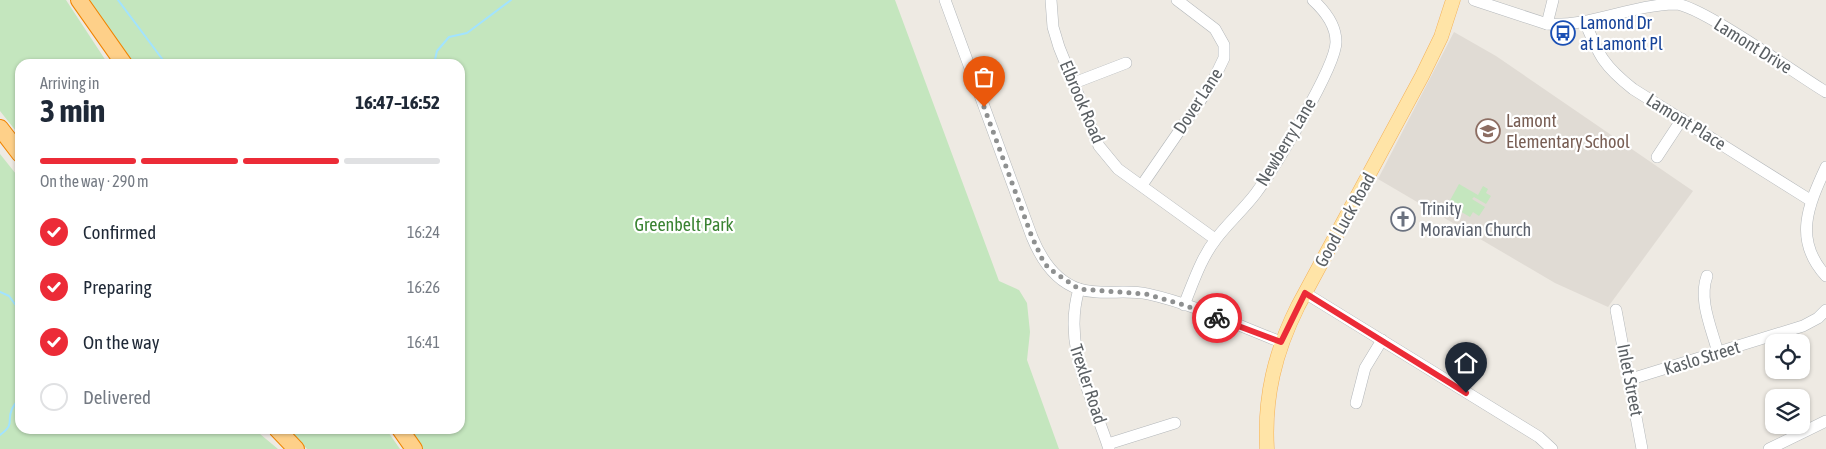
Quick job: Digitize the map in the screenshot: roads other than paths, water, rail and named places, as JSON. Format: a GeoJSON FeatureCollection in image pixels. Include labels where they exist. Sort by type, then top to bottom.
{"type":"FeatureCollection","features":[{"type":"Feature","properties":{"kind":"highway"},"geometry":{"type":"LineString","coordinates":[[79,0],[120,59]]}},
{"type":"Feature","properties":{"kind":"highway"},"geometry":{"type":"LineString","coordinates":[[0,128],[15,148]]}},
{"type":"Feature","properties":{"kind":"highway"},"geometry":{"type":"LineString","coordinates":[[282,434],[296,449]]}},
{"type":"Feature","properties":{"kind":"highway"},"geometry":{"type":"LineString","coordinates":[[404,434],[414,449]]}},
{"type":"Feature","properties":{"kind":"main road","name":"Good Luck Road"},"geometry":{"type":"LineString","coordinates":[[1267,449],[1270,385],[1281,342],[1305,293],[1442,37],[1453,0]]}},
{"type":"Feature","properties":{"kind":"street"},"geometry":{"type":"LineString","coordinates":[[946,0],[1039,253],[1051,270],[1079,289],[1097,292],[1137,292],[1184,305],[1281,342]]}},
{"type":"Feature","properties":{"kind":"street","name":"Elbrook Road"},"geometry":{"type":"LineString","coordinates":[[1051,0],[1053,27],[1099,146],[1118,169],[1215,239]]}},
{"type":"Feature","properties":{"kind":"street","name":"Dover Lane"},"geometry":{"type":"LineString","coordinates":[[1142,185],[1211,85],[1224,58],[1224,45],[1215,29],[1178,0]]}},
{"type":"Feature","properties":{"kind":"street","name":"Newberry Lane"},"geometry":{"type":"LineString","coordinates":[[1184,305],[1200,267],[1215,239],[1255,194],[1281,158],[1330,66],[1336,45],[1336,36],[1327,15],[1313,0]]}},
{"type":"Feature","properties":{"kind":"street","name":"Lamont Drive"},"geometry":{"type":"LineString","coordinates":[[1474,0],[1547,24],[1585,22],[1670,2],[1701,14],[1826,92]]}},
{"type":"Feature","properties":{"kind":"street"},"geometry":{"type":"LineString","coordinates":[[1547,24],[1553,0]]}},
{"type":"Feature","properties":{"kind":"street","name":"Lamont Place"},"geometry":{"type":"LineString","coordinates":[[1585,22],[1599,57],[1612,72],[1633,89],[1810,200]]}},
{"type":"Feature","properties":{"kind":"street"},"geometry":{"type":"LineString","coordinates":[[1074,83],[1126,63]]}},
{"type":"Feature","properties":{"kind":"street"},"geometry":{"type":"LineString","coordinates":[[1656,156],[1682,119]]}},
{"type":"Feature","properties":{"kind":"street"},"geometry":{"type":"LineString","coordinates":[[1826,167],[1810,200],[1807,212],[1807,242],[1816,264],[1826,276]]}},
{"type":"Feature","properties":{"kind":"street"},"geometry":{"type":"LineString","coordinates":[[1707,276],[1704,284],[1706,307],[1718,353]]}},
{"type":"Feature","properties":{"kind":"street","name":"Trexler Road"},"geometry":{"type":"LineString","coordinates":[[1079,289],[1072,325],[1074,350],[1108,447]]}},
{"type":"Feature","properties":{"kind":"street"},"geometry":{"type":"LineString","coordinates":[[1305,293],[1539,437],[1552,449]]}},
{"type":"Feature","properties":{"kind":"street","name":"Inlet Street"},"geometry":{"type":"LineString","coordinates":[[1616,310],[1631,379],[1642,449]]}},
{"type":"Feature","properties":{"kind":"street","name":"Kaslo Street"},"geometry":{"type":"LineString","coordinates":[[1631,379],[1803,326],[1818,318],[1826,310]]}},
{"type":"Feature","properties":{"kind":"street"},"geometry":{"type":"LineString","coordinates":[[1356,403],[1365,368],[1382,340]]}},
{"type":"Feature","properties":{"kind":"street"},"geometry":{"type":"LineString","coordinates":[[1769,449],[1826,421]]}},
{"type":"Feature","properties":{"kind":"street"},"geometry":{"type":"LineString","coordinates":[[1108,447],[1175,423]]}},
{"type":"Feature","properties":{"kind":"waterway"},"geometry":{"type":"LineString","coordinates":[[118,0],[162,59]]}},
{"type":"Feature","properties":{"kind":"waterway"},"geometry":{"type":"LineString","coordinates":[[435,59],[437,51],[449,37],[467,33],[511,0]]}},
{"type":"Feature","properties":{"kind":"waterway"},"geometry":{"type":"LineString","coordinates":[[0,292],[9,296],[15,304]]}},
{"type":"Feature","properties":{"kind":"waterway"},"geometry":{"type":"LineString","coordinates":[[0,435],[8,428],[10,413],[15,404]]}},
{"type":"Feature","properties":{"kind":"place","name":"Lamond Dr at Lamont Pl"},"geometry":{"type":"Point","coordinates":[1563,33]}},
{"type":"Feature","properties":{"kind":"place","name":"Lamont Elementary School"},"geometry":{"type":"Point","coordinates":[1488,131]}},
{"type":"Feature","properties":{"kind":"place","name":"Trinity Moravian Church"},"geometry":{"type":"Point","coordinates":[1403,219]}},
{"type":"Feature","properties":{"kind":"park label","name":"Greenbelt Park"},"geometry":{"type":"Point","coordinates":[684,225]}}]}
